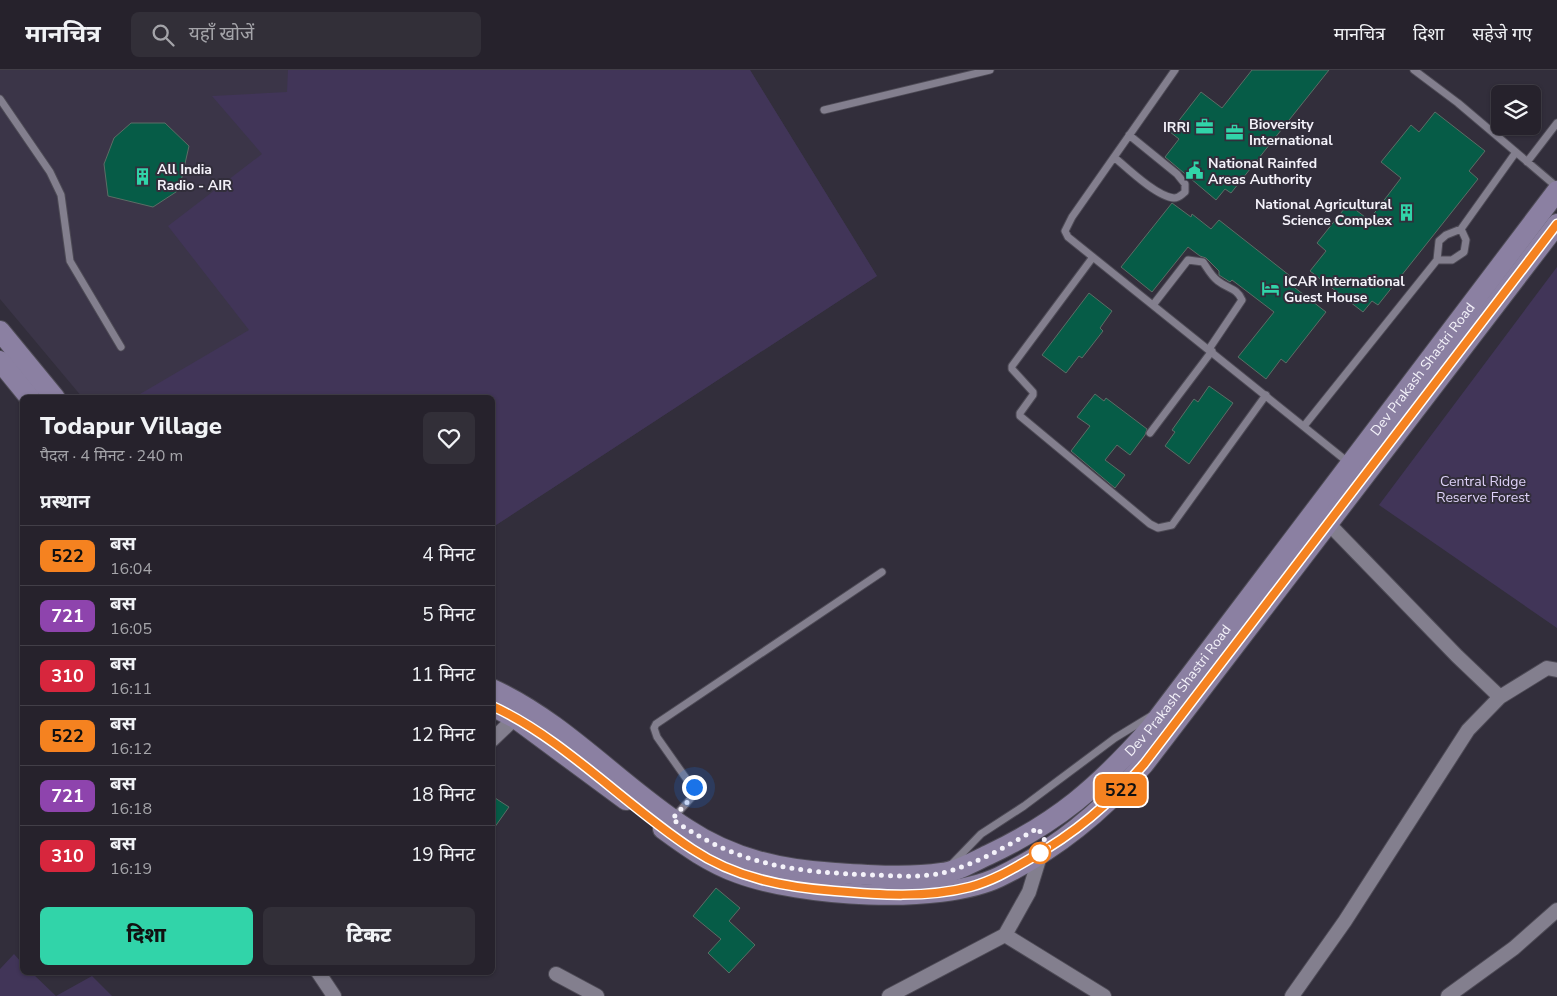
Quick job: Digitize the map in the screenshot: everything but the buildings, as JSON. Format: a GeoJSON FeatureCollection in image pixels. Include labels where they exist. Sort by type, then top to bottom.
{"type":"FeatureCollection","features":[{"type":"Feature","properties":{"kind":"street","name":"Dev Prakash Shastri Road"},"geometry":{"type":"LineString","coordinates":[[495,690],[515,700],[554,726],[672,819],[709,843],[733,854],[781,867],[846,874],[943,873],[968,864],[1038,828],[1067,810],[1098,783],[1149,730],[1557,192]]}},
{"type":"Feature","properties":{"kind":"street","name":"Dev Prakash Shastri Road"},"geometry":{"type":"LineString","coordinates":[[495,708],[515,718],[693,850],[724,868],[757,879],[827,891],[862,894],[925,894],[983,883],[998,877],[1045,850],[1091,819],[1144,764],[1557,224]]}},
{"type":"Feature","properties":{"kind":"street"},"geometry":{"type":"LineString","coordinates":[[0,331],[53,395]]}},
{"type":"Feature","properties":{"kind":"street"},"geometry":{"type":"LineString","coordinates":[[0,361],[28,395]]}},
{"type":"Feature","properties":{"kind":"street"},"geometry":{"type":"LineString","coordinates":[[1328,523],[1457,656],[1500,697]]}},
{"type":"Feature","properties":{"kind":"street"},"geometry":{"type":"LineString","coordinates":[[1292,996],[1350,912],[1468,730],[1500,697],[1547,668],[1557,670]]}},
{"type":"Feature","properties":{"kind":"street"},"geometry":{"type":"LineString","coordinates":[[495,737],[515,718]]}},
{"type":"Feature","properties":{"kind":"street"},"geometry":{"type":"LineString","coordinates":[[889,996],[1005,935],[1029,892],[1045,850],[1038,828]]}},
{"type":"Feature","properties":{"kind":"street"},"geometry":{"type":"LineString","coordinates":[[1448,996],[1514,948],[1557,910]]}},
{"type":"Feature","properties":{"kind":"street"},"geometry":{"type":"LineString","coordinates":[[1005,935],[1104,996]]}},
{"type":"Feature","properties":{"kind":"street"},"geometry":{"type":"LineString","coordinates":[[556,974],[598,996]]}},
{"type":"Feature","properties":{"kind":"street"},"geometry":{"type":"LineString","coordinates":[[320,975],[334,996]]}},
{"type":"Feature","properties":{"kind":"lane"},"geometry":{"type":"LineString","coordinates":[[824,110],[990,70]]}},
{"type":"Feature","properties":{"kind":"lane"},"geometry":{"type":"LineString","coordinates":[[1175,70],[1072,217],[1065,231],[1068,237],[1350,464]]}},
{"type":"Feature","properties":{"kind":"lane"},"geometry":{"type":"LineString","coordinates":[[1414,70],[1458,103],[1557,187]]}},
{"type":"Feature","properties":{"kind":"lane"},"geometry":{"type":"LineString","coordinates":[[0,99],[50,172],[61,195],[70,261],[121,347]]}},
{"type":"Feature","properties":{"kind":"lane"},"geometry":{"type":"LineString","coordinates":[[1527,162],[1557,123]]}},
{"type":"Feature","properties":{"kind":"lane"},"geometry":{"type":"LineString","coordinates":[[1114,157],[1159,192],[1173,198],[1179,197],[1185,192],[1185,184],[1177,174],[1129,135]]}},
{"type":"Feature","properties":{"kind":"lane"},"geometry":{"type":"LineString","coordinates":[[1304,426],[1437,260],[1440,241],[1446,235],[1462,229],[1516,152]]}},
{"type":"Feature","properties":{"kind":"lane"},"geometry":{"type":"LineString","coordinates":[[1437,260],[1452,260],[1464,252],[1466,240],[1462,229]]}},
{"type":"Feature","properties":{"kind":"lane"},"geometry":{"type":"LineString","coordinates":[[1093,257],[1012,366],[1012,369],[1033,392],[1020,416],[1106,490],[1150,524],[1166,528],[1172,525],[1266,395]]}},
{"type":"Feature","properties":{"kind":"lane"},"geometry":{"type":"LineString","coordinates":[[1150,433],[1210,350],[1242,300],[1240,294],[1217,281],[1203,262],[1188,260],[1153,305]]}},
{"type":"Feature","properties":{"kind":"lane"},"geometry":{"type":"LineString","coordinates":[[672,819],[693,796],[695,791],[657,737],[654,728],[656,724],[882,572]]}},
{"type":"Feature","properties":{"kind":"lane"},"geometry":{"type":"LineString","coordinates":[[943,873],[981,834],[1024,806],[1115,738],[1166,707]]}},
{"type":"Feature","properties":{"kind":"shaded area","name":"All India Radio - AIR"},"geometry":{"type":"Polygon","coordinates":[[[0,70],[750,70],[877,276],[495,526],[495,395],[80,395],[0,299],[0,70]]]}},
{"type":"Feature","properties":{"kind":"green space","name":"All India Radio - AIR"},"geometry":{"type":"Polygon","coordinates":[[[288,70],[750,70],[877,276],[495,526],[495,395],[138,395],[249,330],[168,226],[262,154],[212,96],[287,92],[288,70]]]}},
{"type":"Feature","properties":{"kind":"green space","name":"Central Ridge Reserve Forest"},"geometry":{"type":"Polygon","coordinates":[[[1557,267],[1557,628],[1379,505],[1557,267]]]}},
{"type":"Feature","properties":{"kind":"green space"},"geometry":{"type":"Polygon","coordinates":[[[14,954],[20,961],[20,975],[34,975],[56,996],[0,996],[0,969],[14,954]]]}},
{"type":"Feature","properties":{"kind":"green space"},"geometry":{"type":"Polygon","coordinates":[[[92,976],[112,996],[56,996],[92,976]]]}},
{"type":"Feature","properties":{"kind":"bus line","name":"522"},"geometry":{"type":"LineString","coordinates":[[495,707],[515,718],[559,748],[655,824],[693,850],[724,868],[739,874],[790,886],[862,894],[925,894],[969,887],[998,877],[1066,838],[1091,819],[1110,802],[1144,764],[1557,224]]}},
{"type":"Feature","properties":{"kind":"place","name":"IRRI"},"geometry":{"type":"Point","coordinates":[1204,127]}},
{"type":"Feature","properties":{"kind":"place","name":"Bioversity International"},"geometry":{"type":"Point","coordinates":[1235,132]}},
{"type":"Feature","properties":{"kind":"place","name":"National Rainfed Areas Authority"},"geometry":{"type":"Point","coordinates":[1194,171]}},
{"type":"Feature","properties":{"kind":"place","name":"All India Radio - AIR"},"geometry":{"type":"Point","coordinates":[143,177]}},
{"type":"Feature","properties":{"kind":"place","name":"National Agricultural Science Complex"},"geometry":{"type":"Point","coordinates":[1406,212]}},
{"type":"Feature","properties":{"kind":"place","name":"ICAR International Guest House"},"geometry":{"type":"Point","coordinates":[1270,289]}},
{"type":"Feature","properties":{"kind":"route"},"geometry":{"type":"LineString","coordinates":[[694,787],[693,796],[672,819],[709,843],[733,854],[781,867],[846,874],[918,875],[943,873],[960,868],[1038,828],[1049,848],[1040,853]]}}]}
